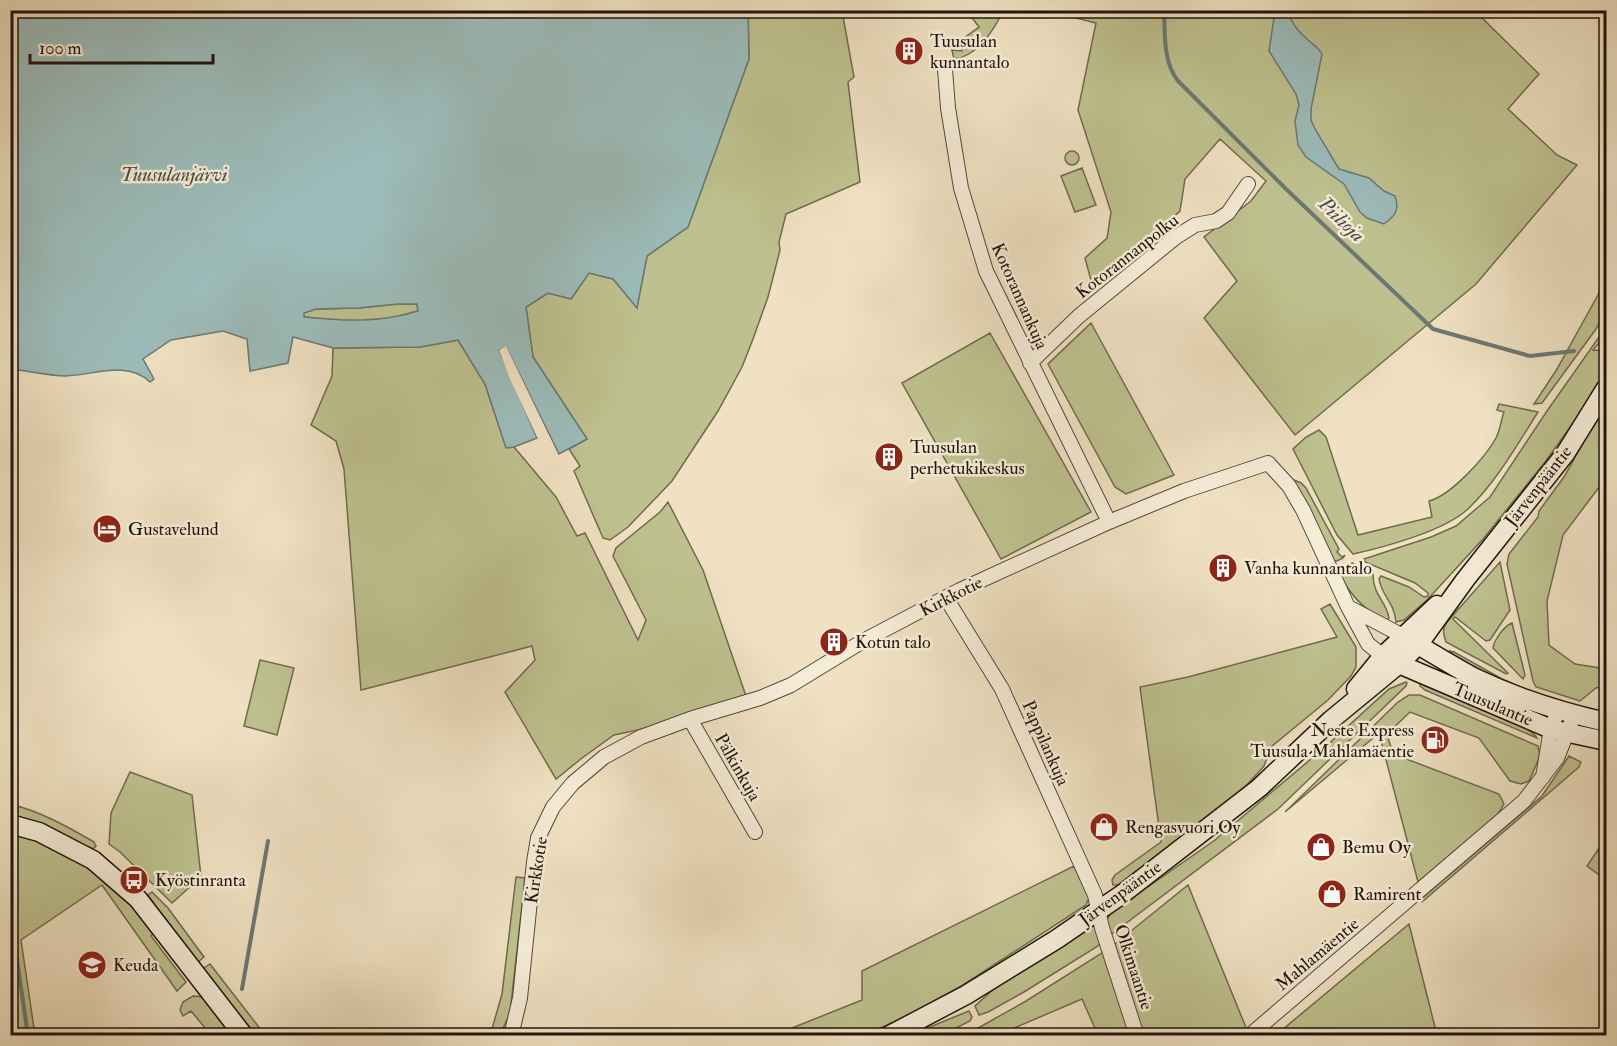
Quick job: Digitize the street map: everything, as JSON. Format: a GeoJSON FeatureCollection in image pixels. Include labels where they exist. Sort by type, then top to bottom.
{"type":"FeatureCollection","features":[{"type":"Feature","properties":{"kind":"main road","name":"Järvenpääntie"},"geometry":{"type":"LineString","coordinates":[[888,1035],[966,995],[1057,939],[1130,888],[1259,788],[1411,641],[1465,580],[1565,454],[1606,388]]}},
{"type":"Feature","properties":{"kind":"main road","name":"Tuusulantie"},"geometry":{"type":"LineString","coordinates":[[1411,641],[1477,678],[1566,712],[1606,722]]}},
{"type":"Feature","properties":{"kind":"main road","name":"Tuusulantie"},"geometry":{"type":"LineString","coordinates":[[1391,660],[1560,731],[1606,741]]}},
{"type":"Feature","properties":{"kind":"main road"},"geometry":{"type":"LineString","coordinates":[[10,824],[39,832],[93,860],[138,899],[244,1035]]}},
{"type":"Feature","properties":{"kind":"street","name":"Kotorannankuja"},"geometry":{"type":"LineString","coordinates":[[945,69],[948,108],[961,188],[971,228],[986,271],[1109,522]]}},
{"type":"Feature","properties":{"kind":"street","name":"Kotorannanpolku"},"geometry":{"type":"LineString","coordinates":[[1030,363],[1079,316],[1176,237],[1195,225],[1216,221],[1228,213],[1248,184]]}},
{"type":"Feature","properties":{"kind":"street","name":"Kirkkotie"},"geometry":{"type":"LineString","coordinates":[[511,1035],[520,998],[538,838],[553,807],[573,783],[604,757],[641,737],[690,719],[760,698],[791,685],[863,641],[960,590],[1109,522],[1184,491],[1268,463],[1289,486],[1303,510],[1368,644],[1391,660]]}},
{"type":"Feature","properties":{"kind":"street","name":"Pappilankuja"},"geometry":{"type":"LineString","coordinates":[[946,598],[1002,689],[1092,889],[1099,910]]}},
{"type":"Feature","properties":{"kind":"street"},"geometry":{"type":"LineString","coordinates":[[1348,606],[1411,641]]}},
{"type":"Feature","properties":{"kind":"street","name":"Mahlamäentie"},"geometry":{"type":"LineString","coordinates":[[1249,1035],[1524,801],[1543,779],[1566,712]]}},
{"type":"Feature","properties":{"kind":"street","name":"Pälkinkuja"},"geometry":{"type":"LineString","coordinates":[[690,719],[755,832]]}},
{"type":"Feature","properties":{"kind":"street","name":"Olkimaantie"},"geometry":{"type":"LineString","coordinates":[[1099,910],[1104,936],[1137,1035]]}},
{"type":"Feature","properties":{"kind":"green space"},"geometry":{"type":"Polygon","coordinates":[[[1069,10],[1475,11],[1539,74],[1508,109],[1557,155],[1577,165],[1476,284],[1295,435],[1204,318],[1237,281],[1204,237],[1251,201],[1266,181],[1220,139],[1185,179],[1180,211],[1093,288],[1085,258],[1107,238],[1111,212],[1078,110],[1096,23],[1068,16],[1069,10]]]}},
{"type":"Feature","properties":{"kind":"green space"},"geometry":{"type":"Polygon","coordinates":[[[748,11],[768,11],[767,16],[771,17],[773,11],[842,11],[854,77],[848,82],[860,182],[786,214],[768,297],[742,367],[718,411],[672,481],[628,527],[610,540],[603,538],[574,471],[580,466],[569,449],[587,439],[533,357],[526,307],[548,293],[571,299],[589,273],[613,279],[637,307],[647,256],[688,227],[749,59],[748,11]]]}},
{"type":"Feature","properties":{"kind":"green space"},"geometry":{"type":"Polygon","coordinates":[[[967,11],[1003,11],[990,34],[977,48],[954,59],[952,50],[962,51],[961,40],[979,27],[967,11]]]}},
{"type":"Feature","properties":{"kind":"green space"},"geometry":{"type":"Polygon","coordinates":[[[1069,151],[1075,151],[1079,158],[1075,165],[1069,165],[1065,161],[1065,155],[1069,151]]]}},
{"type":"Feature","properties":{"kind":"green space"},"geometry":{"type":"Polygon","coordinates":[[[1082,168],[1096,205],[1075,212],[1061,176],[1082,168]]]}},
{"type":"Feature","properties":{"kind":"green space"},"geometry":{"type":"Polygon","coordinates":[[[1604,284],[1606,310],[1596,329],[1542,403],[1534,404],[1557,369],[1604,284]]]}},
{"type":"Feature","properties":{"kind":"green space"},"geometry":{"type":"Polygon","coordinates":[[[417,304],[418,311],[384,320],[353,322],[304,317],[303,313],[316,309],[417,304]]]}},
{"type":"Feature","properties":{"kind":"green space"},"geometry":{"type":"Polygon","coordinates":[[[1091,323],[1174,475],[1126,494],[1115,487],[1048,364],[1091,323]]]}},
{"type":"Feature","properties":{"kind":"green space"},"geometry":{"type":"Polygon","coordinates":[[[1606,327],[1606,344],[1598,344],[1593,350],[1606,351],[1606,371],[1584,408],[1545,462],[1483,539],[1428,599],[1404,620],[1396,622],[1393,609],[1379,579],[1381,576],[1409,587],[1424,597],[1428,596],[1428,593],[1415,583],[1365,562],[1364,559],[1431,537],[1456,526],[1490,497],[1606,327]]]}},
{"type":"Feature","properties":{"kind":"green space"},"geometry":{"type":"Polygon","coordinates":[[[990,333],[1091,512],[1001,559],[902,383],[990,333]]]}},
{"type":"Feature","properties":{"kind":"green space"},"geometry":{"type":"Polygon","coordinates":[[[458,340],[485,384],[506,447],[514,447],[556,497],[577,536],[585,533],[638,640],[646,620],[613,556],[616,548],[660,512],[668,502],[703,570],[748,702],[690,719],[614,735],[556,779],[505,692],[535,660],[532,646],[361,690],[344,469],[336,441],[311,425],[332,376],[333,348],[420,347],[458,340]]]}},
{"type":"Feature","properties":{"kind":"green space"},"geometry":{"type":"Polygon","coordinates":[[[1606,402],[1606,478],[1563,535],[1547,601],[1549,645],[1575,664],[1606,669],[1606,686],[1596,688],[1580,701],[1536,687],[1507,564],[1509,554],[1538,517],[1539,511],[1564,477],[1606,402]]]}},
{"type":"Feature","properties":{"kind":"green space"},"geometry":{"type":"Polygon","coordinates":[[[1499,404],[1538,412],[1497,475],[1468,509],[1430,531],[1353,554],[1337,535],[1293,449],[1306,437],[1319,430],[1326,437],[1358,535],[1432,517],[1429,501],[1457,484],[1484,456],[1496,438],[1504,412],[1497,410],[1499,404]]]}},
{"type":"Feature","properties":{"kind":"green space"},"geometry":{"type":"Polygon","coordinates":[[[1294,480],[1306,488],[1339,549],[1337,552],[1342,557],[1345,555],[1343,558],[1337,561],[1331,560],[1294,480]]]}},
{"type":"Feature","properties":{"kind":"green space"},"geometry":{"type":"Polygon","coordinates":[[[1500,562],[1510,610],[1490,640],[1486,641],[1455,617],[1453,619],[1508,673],[1506,674],[1446,642],[1444,634],[1448,621],[1500,562]]]}},
{"type":"Feature","properties":{"kind":"green space"},"geometry":{"type":"Polygon","coordinates":[[[1352,563],[1373,574],[1375,588],[1389,618],[1386,621],[1357,600],[1337,571],[1352,563]]]}},
{"type":"Feature","properties":{"kind":"green space"},"geometry":{"type":"Polygon","coordinates":[[[1330,604],[1356,647],[1356,667],[1351,676],[1328,700],[1271,747],[1264,766],[1245,787],[1169,849],[1119,885],[1113,885],[1112,880],[1115,875],[1161,842],[1140,687],[1188,677],[1337,637],[1321,609],[1330,604]]]}},
{"type":"Feature","properties":{"kind":"green space"},"geometry":{"type":"Polygon","coordinates":[[[1512,623],[1525,675],[1523,679],[1493,648],[1500,634],[1512,623]]]}},
{"type":"Feature","properties":{"kind":"green space"},"geometry":{"type":"Polygon","coordinates":[[[1450,651],[1532,692],[1509,687],[1453,655],[1450,651]]]}},
{"type":"Feature","properties":{"kind":"green space"},"geometry":{"type":"Polygon","coordinates":[[[260,660],[294,668],[277,735],[244,726],[260,660]]]}},
{"type":"Feature","properties":{"kind":"green space"},"geometry":{"type":"Polygon","coordinates":[[[1406,682],[1406,686],[1278,809],[1109,936],[1105,922],[1112,912],[1215,840],[1324,748],[1389,689],[1406,682]]]}},
{"type":"Feature","properties":{"kind":"green space"},"geometry":{"type":"Polygon","coordinates":[[[1420,683],[1503,717],[1531,732],[1537,738],[1425,690],[1420,683]]]}},
{"type":"Feature","properties":{"kind":"green space"},"geometry":{"type":"Polygon","coordinates":[[[1409,695],[1420,695],[1538,746],[1540,756],[1529,781],[1521,784],[1510,781],[1479,738],[1410,712],[1387,734],[1393,754],[1499,794],[1504,804],[1498,814],[1418,882],[1379,733],[1285,812],[1398,702],[1409,695]]]}},
{"type":"Feature","properties":{"kind":"green space"},"geometry":{"type":"Polygon","coordinates":[[[1569,756],[1581,762],[1579,767],[1422,902],[1420,900],[1542,796],[1569,756]]]}},
{"type":"Feature","properties":{"kind":"green space"},"geometry":{"type":"Polygon","coordinates":[[[130,772],[192,795],[201,877],[172,903],[109,844],[111,813],[130,772]]]}},
{"type":"Feature","properties":{"kind":"green space"},"geometry":{"type":"Polygon","coordinates":[[[10,804],[54,820],[94,842],[96,846],[90,849],[11,816],[10,804]]]}},
{"type":"Feature","properties":{"kind":"green space"},"geometry":{"type":"Polygon","coordinates":[[[16,833],[35,839],[83,863],[129,902],[153,933],[151,936],[186,982],[177,991],[102,885],[21,940],[35,1035],[11,1036],[10,834],[16,833]]]}},
{"type":"Feature","properties":{"kind":"green space"},"geometry":{"type":"Polygon","coordinates":[[[1606,838],[1606,880],[1587,866],[1606,838]]]}},
{"type":"Feature","properties":{"kind":"green space"},"geometry":{"type":"Polygon","coordinates":[[[1074,866],[1089,898],[1086,905],[963,985],[911,1014],[865,1035],[772,1036],[862,1000],[862,971],[1074,866]]]}},
{"type":"Feature","properties":{"kind":"green space"},"geometry":{"type":"Polygon","coordinates":[[[516,877],[525,878],[510,1013],[500,1035],[490,1036],[502,994],[516,877]]]}},
{"type":"Feature","properties":{"kind":"green space"},"geometry":{"type":"Polygon","coordinates":[[[1188,885],[1249,1035],[1098,1035],[1082,999],[998,1035],[964,1036],[1026,1001],[1110,948],[1188,885]]]}},
{"type":"Feature","properties":{"kind":"green space"},"geometry":{"type":"Polygon","coordinates":[[[152,892],[168,908],[204,957],[196,964],[148,895],[152,892]]]}},
{"type":"Feature","properties":{"kind":"green space"},"geometry":{"type":"Polygon","coordinates":[[[1092,924],[1096,925],[1101,942],[1098,946],[1024,992],[979,1015],[975,1006],[995,988],[1092,924]]]}},
{"type":"Feature","properties":{"kind":"green space"},"geometry":{"type":"Polygon","coordinates":[[[1409,924],[1437,1035],[1276,1035],[1409,924]]]}},
{"type":"Feature","properties":{"kind":"green space"},"geometry":{"type":"Polygon","coordinates":[[[210,964],[265,1035],[252,1035],[201,970],[210,964]]]}},
{"type":"Feature","properties":{"kind":"green space"},"geometry":{"type":"Polygon","coordinates":[[[193,996],[205,997],[236,1035],[211,1035],[191,1011],[183,1016],[180,1010],[183,1002],[193,996]]]}},
{"type":"Feature","properties":{"kind":"green space"},"geometry":{"type":"Polygon","coordinates":[[[969,1011],[972,1017],[970,1021],[942,1035],[910,1035],[969,1011]]]}},
{"type":"Feature","properties":{"kind":"water","name":"Tuusulanjärvi"},"geometry":{"type":"Polygon","coordinates":[[[11,11],[748,11],[749,59],[688,227],[647,256],[637,308],[613,279],[589,273],[571,299],[548,293],[526,307],[533,357],[587,439],[559,454],[506,347],[499,350],[537,438],[506,448],[485,384],[458,340],[420,347],[333,348],[293,337],[288,363],[250,371],[247,339],[223,331],[171,340],[143,359],[154,379],[150,382],[141,375],[121,370],[66,376],[11,369],[11,11]],[[417,304],[316,309],[304,313],[304,317],[348,320],[390,318],[418,311],[417,304]]]}},
{"type":"Feature","properties":{"kind":"water"},"geometry":{"type":"Polygon","coordinates":[[[1275,11],[1287,11],[1299,31],[1322,54],[1311,109],[1311,120],[1339,169],[1369,178],[1384,191],[1395,196],[1396,212],[1384,224],[1367,218],[1360,212],[1344,184],[1306,157],[1298,145],[1295,121],[1299,105],[1296,94],[1269,51],[1275,11]]]}},
{"type":"Feature","properties":{"kind":"pier"},"geometry":{"type":"Polygon","coordinates":[[[506,346],[553,444],[550,445],[505,350],[502,351],[540,437],[539,441],[499,350],[506,346]]]}},
{"type":"Feature","properties":{"kind":"waterway","name":"Piilioja"},"geometry":{"type":"LineString","coordinates":[[1164,10],[1167,57],[1178,81],[1285,188],[1433,329],[1530,356],[1574,351]]}},
{"type":"Feature","properties":{"kind":"waterway"},"geometry":{"type":"LineString","coordinates":[[242,989],[268,841]]}},
{"type":"Feature","properties":{"kind":"waterway"},"geometry":{"type":"LineString","coordinates":[[10,911],[28,1036]]}},
{"type":"Feature","properties":{"kind":"place","name":"Tuusulan kunnantalo"},"geometry":{"type":"Point","coordinates":[909,51]}},
{"type":"Feature","properties":{"kind":"place","name":"Tuusulan perhetukikeskus"},"geometry":{"type":"Point","coordinates":[889,457]}},
{"type":"Feature","properties":{"kind":"place","name":"Gustavelund"},"geometry":{"type":"Point","coordinates":[107,529]}},
{"type":"Feature","properties":{"kind":"place","name":"Vanha kunnantalo"},"geometry":{"type":"Point","coordinates":[1223,568]}},
{"type":"Feature","properties":{"kind":"place","name":"Kotun talo"},"geometry":{"type":"Point","coordinates":[834,642]}},
{"type":"Feature","properties":{"kind":"place","name":"Neste Express Tuusula Mahlamäentie"},"geometry":{"type":"Point","coordinates":[1435,740]}},
{"type":"Feature","properties":{"kind":"place","name":"Rengasvuori Oy"},"geometry":{"type":"Point","coordinates":[1104,827]}},
{"type":"Feature","properties":{"kind":"place","name":"Bemu Oy"},"geometry":{"type":"Point","coordinates":[1321,847]}},
{"type":"Feature","properties":{"kind":"place","name":"Kyöstinranta"},"geometry":{"type":"Point","coordinates":[134,880]}},
{"type":"Feature","properties":{"kind":"place","name":"Ramirent"},"geometry":{"type":"Point","coordinates":[1332,894]}},
{"type":"Feature","properties":{"kind":"place","name":"Keuda"},"geometry":{"type":"Point","coordinates":[92,965]}}]}
